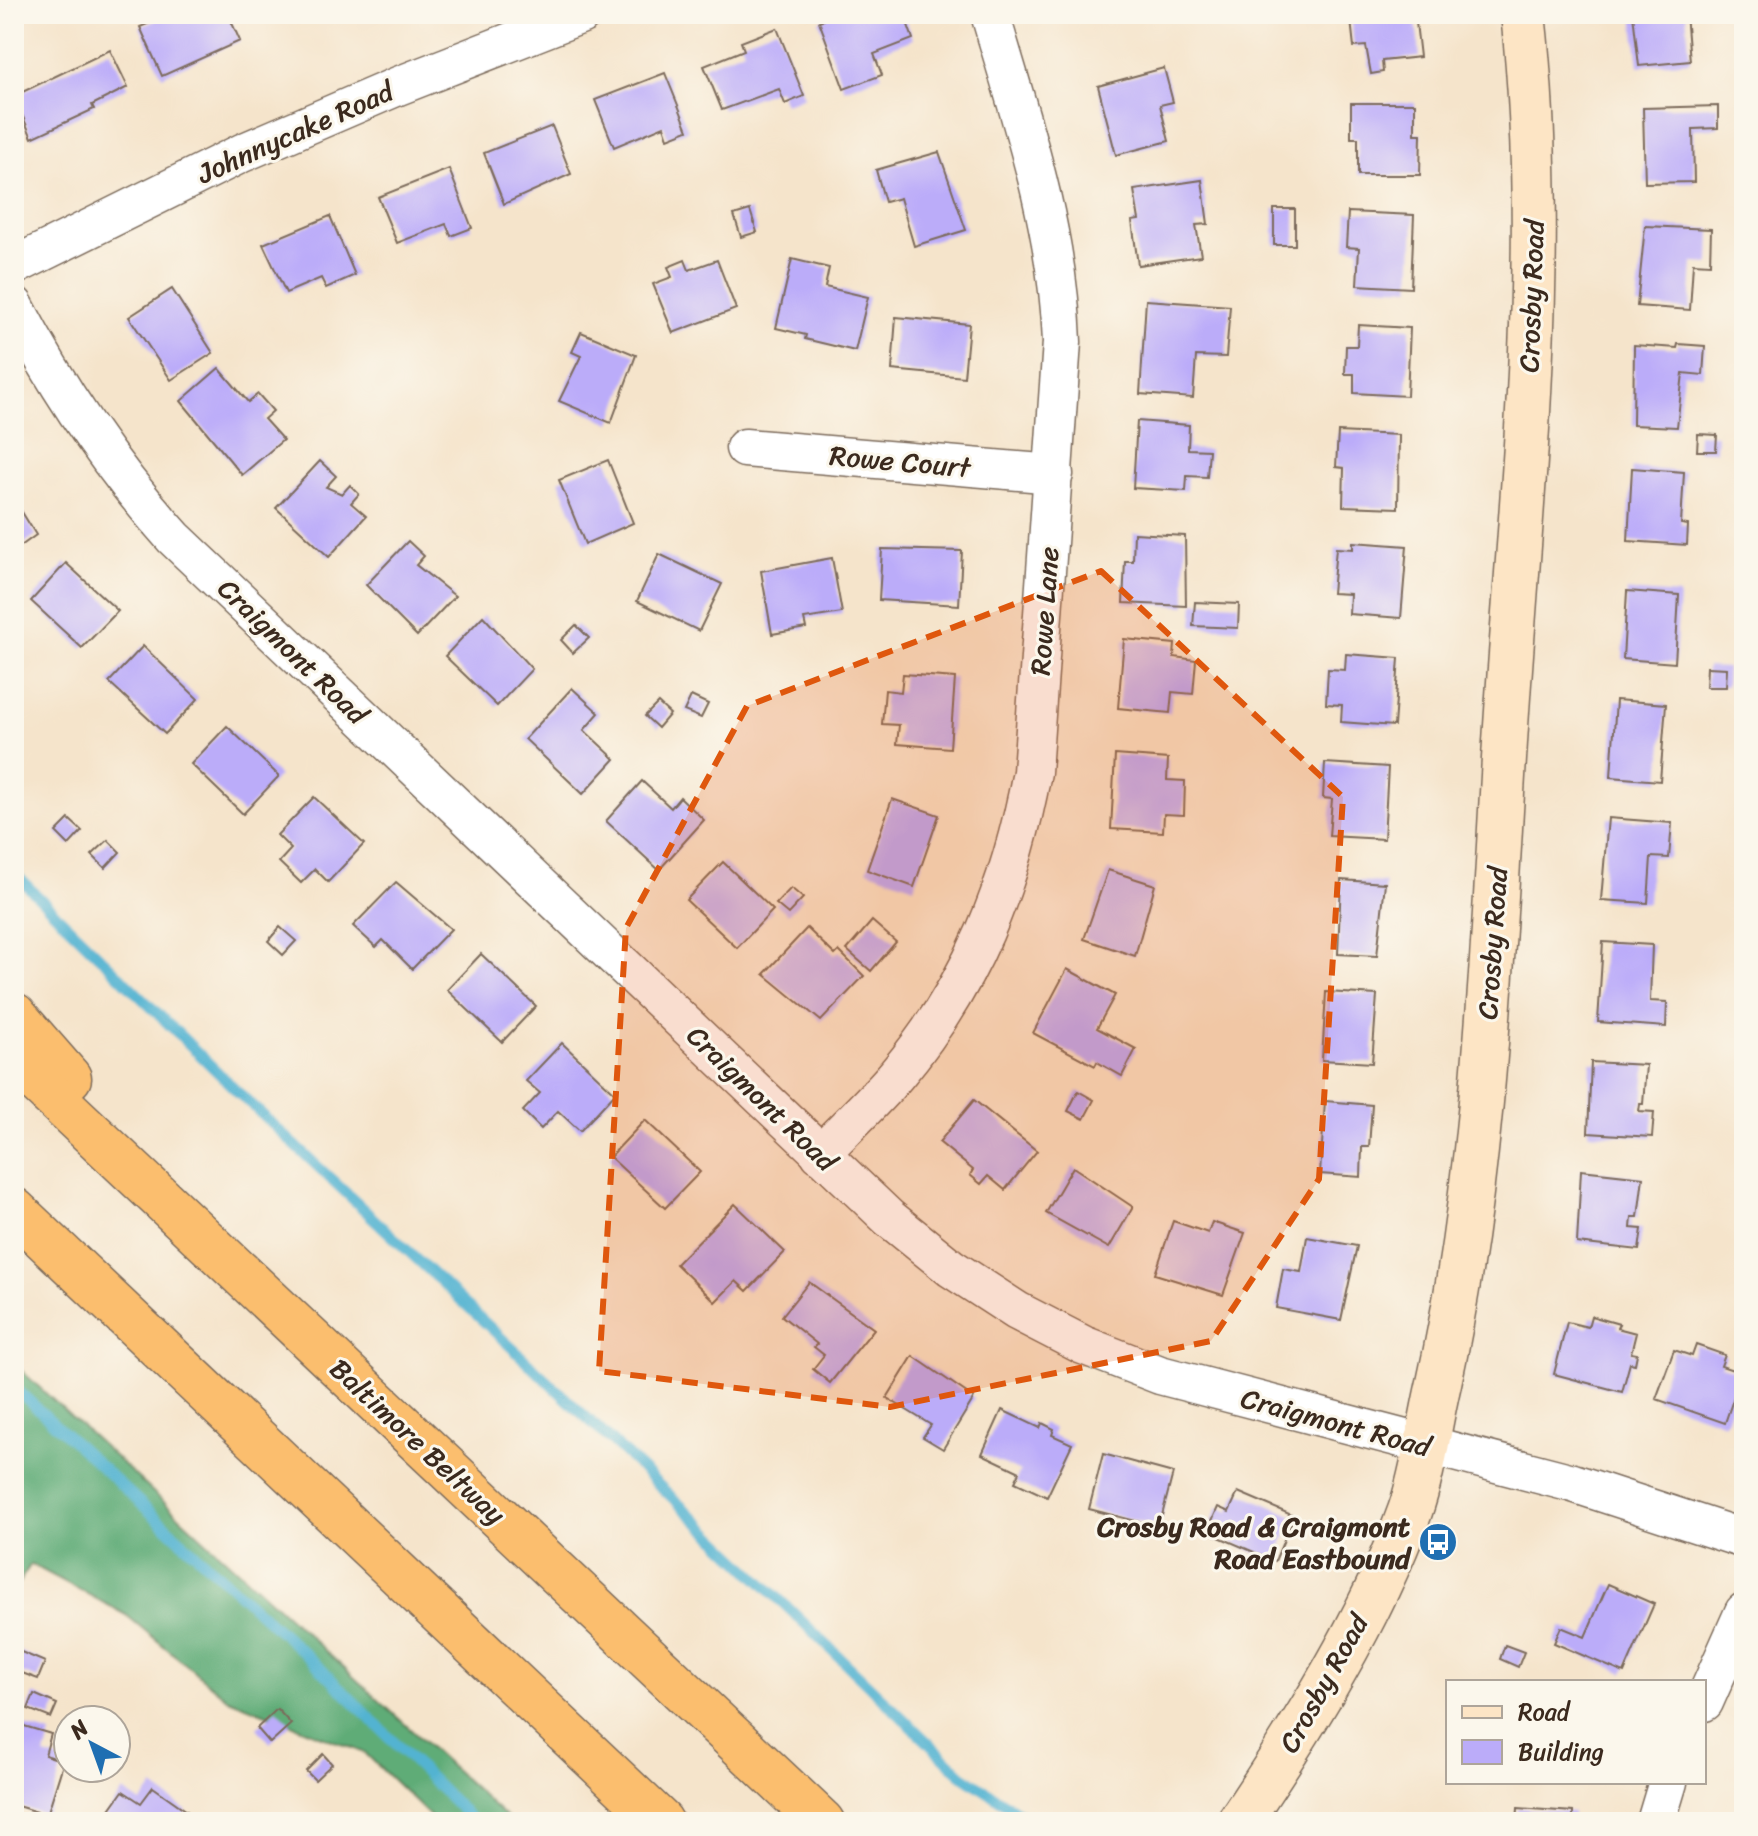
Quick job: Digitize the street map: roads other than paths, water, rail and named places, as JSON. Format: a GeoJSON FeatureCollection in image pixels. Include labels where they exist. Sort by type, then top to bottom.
{"type":"FeatureCollection","features":[{"type":"Feature","properties":{"kind":"highway"},"geometry":{"type":"LineString","coordinates":[[14,1015],[221,1256]]}},
{"type":"Feature","properties":{"kind":"highway","name":"Baltimore Beltway"},"geometry":{"type":"LineString","coordinates":[[14,1060],[822,1822]]}},
{"type":"Feature","properties":{"kind":"highway"},"geometry":{"type":"LineString","coordinates":[[14,1210],[661,1822]]}},
{"type":"Feature","properties":{"kind":"main road","name":"Crosby Road"},"geometry":{"type":"LineString","coordinates":[[1239,1822],[1324,1686],[1369,1601],[1410,1510],[1460,1288],[1478,1131],[1494,931],[1535,254],[1531,88],[1523,14]]}},
{"type":"Feature","properties":{"kind":"street","name":"Johnnycake Road"},"geometry":{"type":"LineString","coordinates":[[14,266],[242,153],[398,86],[582,14]]}},
{"type":"Feature","properties":{"kind":"street","name":"Rowe Lane"},"geometry":{"type":"LineString","coordinates":[[820,1154],[897,1074],[937,1020],[973,962],[1002,896],[1021,829],[1032,772],[1062,342],[1060,291],[1038,178],[990,14]]}},
{"type":"Feature","properties":{"kind":"street","name":"Craigmont Road"},"geometry":{"type":"LineString","coordinates":[[14,305],[75,414],[123,481],[174,538],[820,1154],[951,1268],[1017,1311],[1083,1345],[1160,1375],[1573,1483],[1744,1539]]}},
{"type":"Feature","properties":{"kind":"street","name":"Rowe Court"},"geometry":{"type":"LineString","coordinates":[[745,448],[1054,474]]}},
{"type":"Feature","properties":{"kind":"street"},"geometry":{"type":"LineString","coordinates":[[1706,1698],[1744,1612]]}},
{"type":"Feature","properties":{"kind":"street"},"geometry":{"type":"LineString","coordinates":[[1656,1822],[1667,1784]]}},
{"type":"Feature","properties":{"kind":"waterway"},"geometry":{"type":"LineString","coordinates":[[14,873],[239,1093],[707,1530],[962,1775],[1033,1822]]}},
{"type":"Feature","properties":{"kind":"waterway"},"geometry":{"type":"LineString","coordinates":[[14,1387],[319,1667],[474,1822]]}},
{"type":"Feature","properties":{"kind":"place","name":"Crosby Road & Craigmont Road Eastbound"},"geometry":{"type":"Point","coordinates":[1438,1542]}}]}
